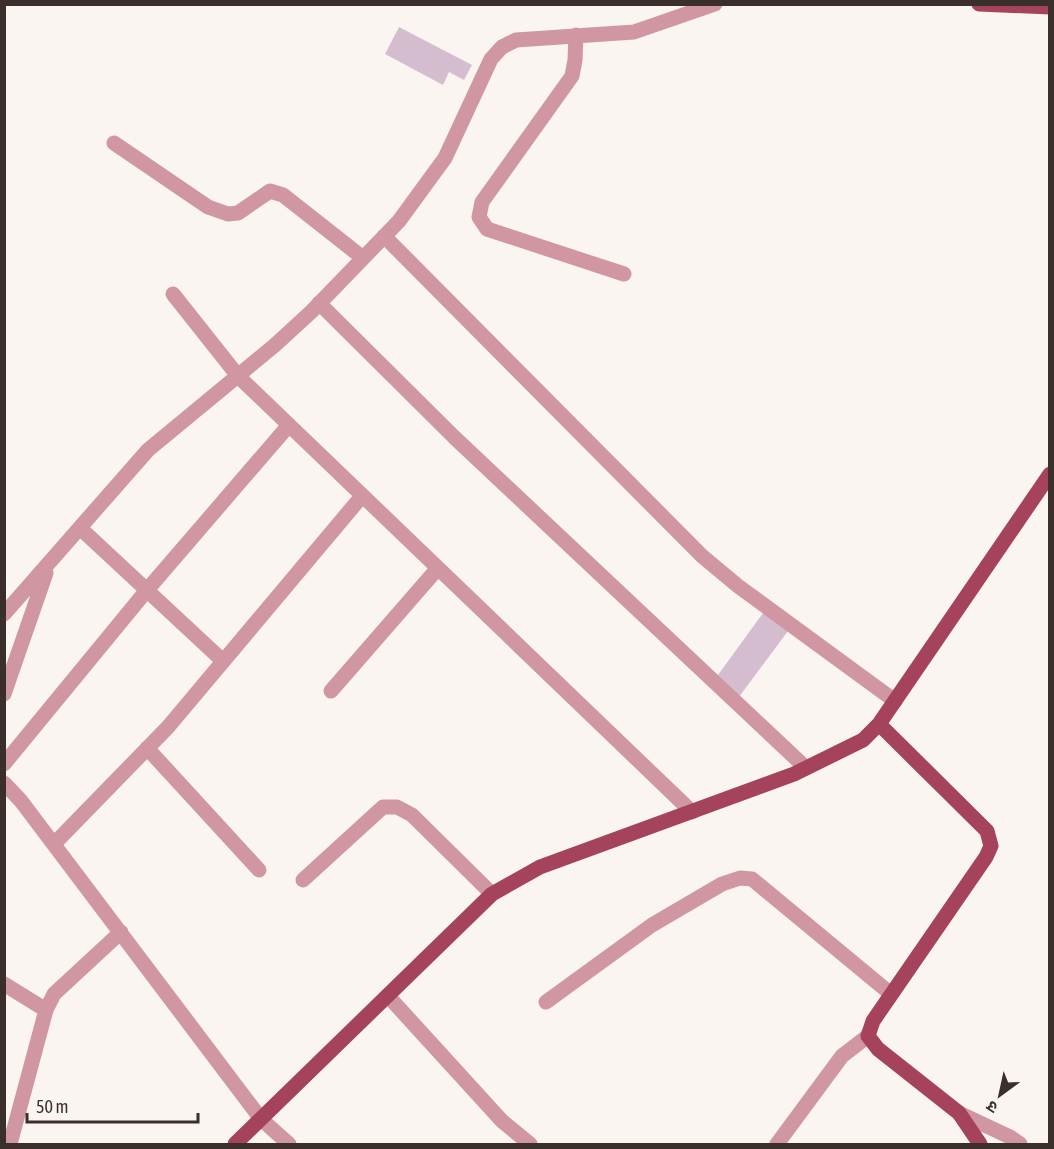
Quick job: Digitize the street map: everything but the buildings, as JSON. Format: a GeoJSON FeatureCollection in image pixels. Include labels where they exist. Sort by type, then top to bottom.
{"type":"FeatureCollection","features":[{"type":"Feature","properties":{"kind":"main road"},"geometry":{"type":"LineString","coordinates":[[979,4],[1050,7]]}},
{"type":"Feature","properties":{"kind":"main road"},"geometry":{"type":"LineString","coordinates":[[235,1144],[492,894],[540,867],[806,768],[863,740],[879,724],[1050,474]]}},
{"type":"Feature","properties":{"kind":"main road"},"geometry":{"type":"LineString","coordinates":[[879,724],[987,831],[991,846],[986,857],[873,1021],[868,1036],[878,1049],[959,1113],[980,1144]]}},
{"type":"Feature","properties":{"kind":"street"},"geometry":{"type":"LineString","coordinates":[[4,614],[148,450],[275,345],[320,303],[399,221],[445,158],[491,59],[502,46],[516,40],[634,32],[715,4]]}},
{"type":"Feature","properties":{"kind":"street"},"geometry":{"type":"LineString","coordinates":[[576,35],[572,76],[482,202],[479,217],[487,229],[624,274]]}},
{"type":"Feature","properties":{"kind":"street"},"geometry":{"type":"LineString","coordinates":[[114,143],[208,207],[228,214],[238,213],[270,191],[282,195],[363,258]]}},
{"type":"Feature","properties":{"kind":"street"},"geometry":{"type":"LineString","coordinates":[[384,236],[702,556],[738,586],[895,701]]}},
{"type":"Feature","properties":{"kind":"street"},"geometry":{"type":"LineString","coordinates":[[173,294],[238,376],[692,812]]}},
{"type":"Feature","properties":{"kind":"street"},"geometry":{"type":"LineString","coordinates":[[320,303],[455,438],[806,768]]}},
{"type":"Feature","properties":{"kind":"street"},"geometry":{"type":"LineString","coordinates":[[4,764],[147,590],[289,425]]}},
{"type":"Feature","properties":{"kind":"street"},"geometry":{"type":"LineString","coordinates":[[54,844],[168,727],[362,496]]}},
{"type":"Feature","properties":{"kind":"street"},"geometry":{"type":"LineString","coordinates":[[80,528],[223,661]]}},
{"type":"Feature","properties":{"kind":"street"},"geometry":{"type":"LineString","coordinates":[[4,694],[49,564]]}},
{"type":"Feature","properties":{"kind":"street"},"geometry":{"type":"LineString","coordinates":[[331,691],[438,568]]}},
{"type":"Feature","properties":{"kind":"street"},"geometry":{"type":"LineString","coordinates":[[147,748],[259,870]]}},
{"type":"Feature","properties":{"kind":"street"},"geometry":{"type":"LineString","coordinates":[[4,783],[54,844],[261,1119],[289,1144]]}},
{"type":"Feature","properties":{"kind":"street"},"geometry":{"type":"LineString","coordinates":[[303,880],[383,807],[397,807],[412,815],[492,894]]}},
{"type":"Feature","properties":{"kind":"street"},"geometry":{"type":"LineString","coordinates":[[546,1002],[652,925],[722,884],[740,878],[752,879],[891,994]]}},
{"type":"Feature","properties":{"kind":"street"},"geometry":{"type":"LineString","coordinates":[[10,1144],[46,1010],[54,994],[121,932]]}},
{"type":"Feature","properties":{"kind":"street"},"geometry":{"type":"LineString","coordinates":[[4,984],[46,1010]]}},
{"type":"Feature","properties":{"kind":"street"},"geometry":{"type":"LineString","coordinates":[[388,996],[502,1121],[530,1144]]}},
{"type":"Feature","properties":{"kind":"street"},"geometry":{"type":"LineString","coordinates":[[777,1144],[842,1056],[868,1036]]}},
{"type":"Feature","properties":{"kind":"street"},"geometry":{"type":"LineString","coordinates":[[959,1113],[1020,1144]]}}]}
